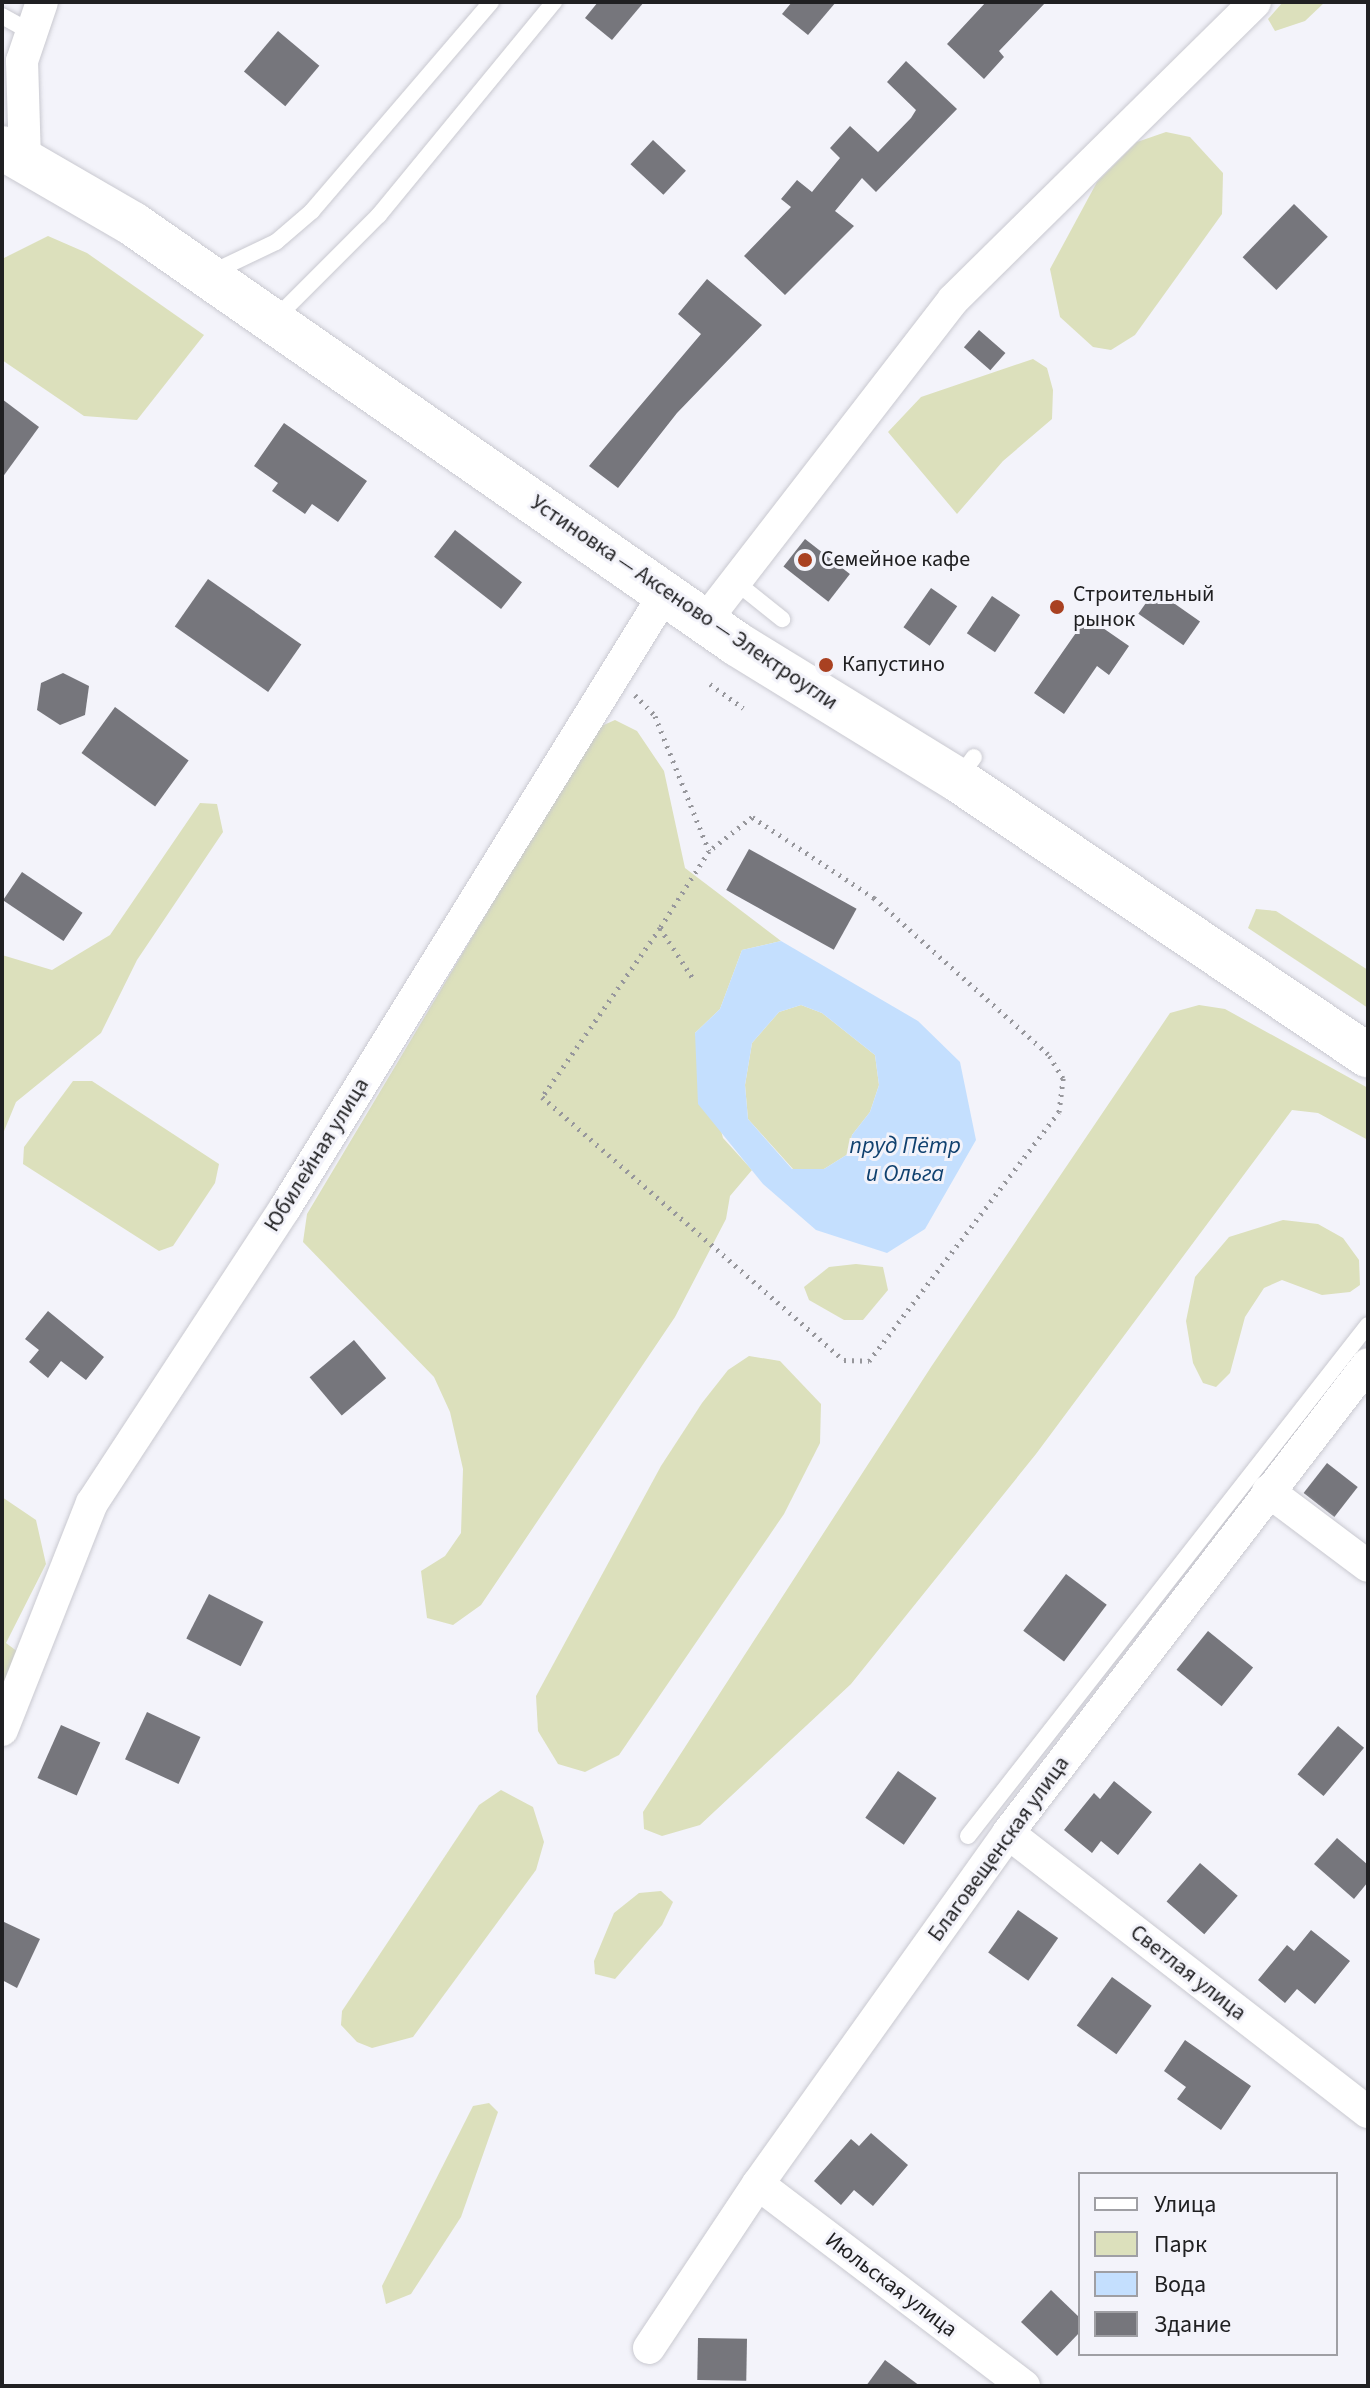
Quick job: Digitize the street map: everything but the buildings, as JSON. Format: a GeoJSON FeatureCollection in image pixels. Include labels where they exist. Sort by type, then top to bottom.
{"type":"FeatureCollection","features":[{"type":"Feature","properties":{"kind":"main road","name":"Устиновка — Аксеново — Электроугли"},"geometry":{"type":"LineString","coordinates":[[32,169],[207,275],[286,340],[498,486],[664,595],[966,768],[1368,1055]]}},
{"type":"Feature","properties":{"kind":"street"},"geometry":{"type":"LineString","coordinates":[[32,169],[22,61],[15,24],[42,2]]}},
{"type":"Feature","properties":{"kind":"street"},"geometry":{"type":"LineString","coordinates":[[705,621],[953,300],[1255,2]]}},
{"type":"Feature","properties":{"kind":"street","name":"Юбилейная улица"},"geometry":{"type":"LineString","coordinates":[[2,1730],[92,1503],[285,1208],[617,677],[664,595]]}},
{"type":"Feature","properties":{"kind":"street","name":"Благовещенская улица"},"geometry":{"type":"LineString","coordinates":[[649,2348],[758,2184],[1008,1833],[1368,1364]]}},
{"type":"Feature","properties":{"kind":"street"},"geometry":{"type":"LineString","coordinates":[[1268,1491],[1368,1566]]}},
{"type":"Feature","properties":{"kind":"street","name":"Светлая улица"},"geometry":{"type":"LineString","coordinates":[[1008,1833],[1368,2112]]}},
{"type":"Feature","properties":{"kind":"street","name":"Июльская улица"},"geometry":{"type":"LineString","coordinates":[[758,2184],[1024,2386]]}},
{"type":"Feature","properties":{"kind":"lane"},"geometry":{"type":"LineString","coordinates":[[207,275],[276,242],[312,211],[491,2]]}},
{"type":"Feature","properties":{"kind":"lane"},"geometry":{"type":"LineString","coordinates":[[286,340],[379,215],[554,2]]}},
{"type":"Feature","properties":{"kind":"lane"},"geometry":{"type":"LineString","coordinates":[[737,583],[782,619]]}},
{"type":"Feature","properties":{"kind":"lane"},"geometry":{"type":"LineString","coordinates":[[968,1836],[1368,1325]]}},
{"type":"Feature","properties":{"kind":"path"},"geometry":{"type":"LineString","coordinates":[[617,677],[655,716],[709,851]]}},
{"type":"Feature","properties":{"kind":"path"},"geometry":{"type":"LineString","coordinates":[[710,684],[743,708]]}},
{"type":"Feature","properties":{"kind":"path"},"geometry":{"type":"LineString","coordinates":[[752,817],[874,898],[1048,1054],[1063,1078],[1059,1112],[869,1361],[844,1360],[542,1097],[660,928],[709,851],[752,817]]}},
{"type":"Feature","properties":{"kind":"path"},"geometry":{"type":"LineString","coordinates":[[660,928],[694,980]]}},
{"type":"Feature","properties":{"kind":"green space"},"geometry":{"type":"Polygon","coordinates":[[[1283,2],[1325,2],[1305,21],[1275,31],[1268,19],[1283,2]]]}},
{"type":"Feature","properties":{"kind":"green space"},"geometry":{"type":"Polygon","coordinates":[[[1166,132],[1190,137],[1223,173],[1222,214],[1135,335],[1111,350],[1093,347],[1060,317],[1050,269],[1097,182],[1137,142],[1166,132]]]}},
{"type":"Feature","properties":{"kind":"green space"},"geometry":{"type":"Polygon","coordinates":[[[48,236],[87,253],[204,335],[137,420],[84,416],[2,360],[2,259],[48,236]]]}},
{"type":"Feature","properties":{"kind":"green space"},"geometry":{"type":"Polygon","coordinates":[[[1033,359],[1047,368],[1053,390],[1052,419],[1003,461],[957,514],[888,432],[921,397],[1033,359]]]}},
{"type":"Feature","properties":{"kind":"green space"},"geometry":{"type":"Polygon","coordinates":[[[615,720],[637,731],[664,771],[685,868],[781,941],[742,950],[720,1009],[695,1033],[723,1138],[752,1170],[730,1196],[726,1219],[675,1317],[481,1605],[453,1625],[427,1618],[421,1571],[445,1556],[461,1533],[463,1469],[450,1412],[434,1377],[303,1242],[307,1214],[597,728],[615,720]]]}},
{"type":"Feature","properties":{"kind":"green space"},"geometry":{"type":"Polygon","coordinates":[[[200,803],[217,804],[223,832],[137,960],[101,1033],[16,1102],[2,1136],[2,955],[52,970],[110,935],[200,803]]]}},
{"type":"Feature","properties":{"kind":"green space"},"geometry":{"type":"Polygon","coordinates":[[[1256,909],[1276,911],[1368,970],[1368,1008],[1248,928],[1256,909]]]}},
{"type":"Feature","properties":{"kind":"green space"},"geometry":{"type":"Polygon","coordinates":[[[801,1005],[822,1013],[875,1055],[879,1085],[870,1112],[852,1135],[848,1154],[824,1169],[793,1169],[748,1119],[745,1085],[752,1043],[779,1012],[801,1005]]]}},
{"type":"Feature","properties":{"kind":"green space"},"geometry":{"type":"Polygon","coordinates":[[[1199,1005],[1225,1009],[1368,1088],[1368,1140],[1318,1113],[1292,1110],[1036,1454],[851,1684],[700,1825],[662,1836],[644,1829],[643,1812],[931,1367],[1170,1013],[1199,1005]]]}},
{"type":"Feature","properties":{"kind":"green space"},"geometry":{"type":"Polygon","coordinates":[[[73,1081],[92,1081],[219,1164],[215,1183],[173,1246],[159,1251],[23,1164],[24,1147],[73,1081]]]}},
{"type":"Feature","properties":{"kind":"green space"},"geometry":{"type":"Polygon","coordinates":[[[1283,1220],[1318,1224],[1343,1238],[1359,1260],[1360,1285],[1350,1292],[1322,1295],[1282,1280],[1264,1288],[1245,1317],[1230,1373],[1216,1387],[1203,1383],[1193,1363],[1186,1321],[1195,1277],[1229,1237],[1283,1220]]]}},
{"type":"Feature","properties":{"kind":"green space"},"geometry":{"type":"Polygon","coordinates":[[[856,1264],[883,1267],[888,1290],[863,1320],[844,1320],[809,1300],[804,1287],[829,1267],[856,1264]]]}},
{"type":"Feature","properties":{"kind":"green space"},"geometry":{"type":"Polygon","coordinates":[[[749,1356],[780,1361],[821,1404],[820,1443],[784,1514],[619,1755],[585,1772],[558,1764],[538,1731],[536,1696],[661,1466],[702,1403],[728,1370],[749,1356]]]}},
{"type":"Feature","properties":{"kind":"green space"},"geometry":{"type":"Polygon","coordinates":[[[2,1497],[36,1520],[46,1564],[6,1643],[18,1652],[2,1687],[2,1497]]]}},
{"type":"Feature","properties":{"kind":"green space"},"geometry":{"type":"Polygon","coordinates":[[[501,1790],[533,1807],[544,1842],[536,1870],[413,2037],[372,2048],[357,2042],[341,2025],[342,2011],[479,1805],[501,1790]]]}},
{"type":"Feature","properties":{"kind":"green space"},"geometry":{"type":"Polygon","coordinates":[[[661,1891],[673,1902],[662,1925],[615,1979],[595,1974],[594,1961],[614,1913],[639,1893],[661,1891]]]}},
{"type":"Feature","properties":{"kind":"green space"},"geometry":{"type":"Polygon","coordinates":[[[489,2103],[498,2112],[461,2217],[411,2294],[386,2304],[382,2286],[473,2106],[489,2103]]]}},
{"type":"Feature","properties":{"kind":"water","name":"пруд Пётр и Ольга"},"geometry":{"type":"Polygon","coordinates":[[[781,941],[918,1021],[960,1062],[976,1140],[925,1229],[887,1253],[816,1230],[763,1184],[698,1104],[695,1033],[720,1009],[742,950],[781,941]],[[801,1005],[779,1012],[752,1043],[745,1085],[748,1119],[792,1169],[824,1169],[848,1154],[852,1135],[870,1112],[879,1085],[875,1055],[822,1013],[801,1005]]]}},
{"type":"Feature","properties":{"kind":"place","name":"Семейное кафе"},"geometry":{"type":"Point","coordinates":[805,560]}},
{"type":"Feature","properties":{"kind":"place","name":"Строительный рынок"},"geometry":{"type":"Point","coordinates":[1057,607]}},
{"type":"Feature","properties":{"kind":"place","name":"Капустино"},"geometry":{"type":"Point","coordinates":[826,665]}}]}
